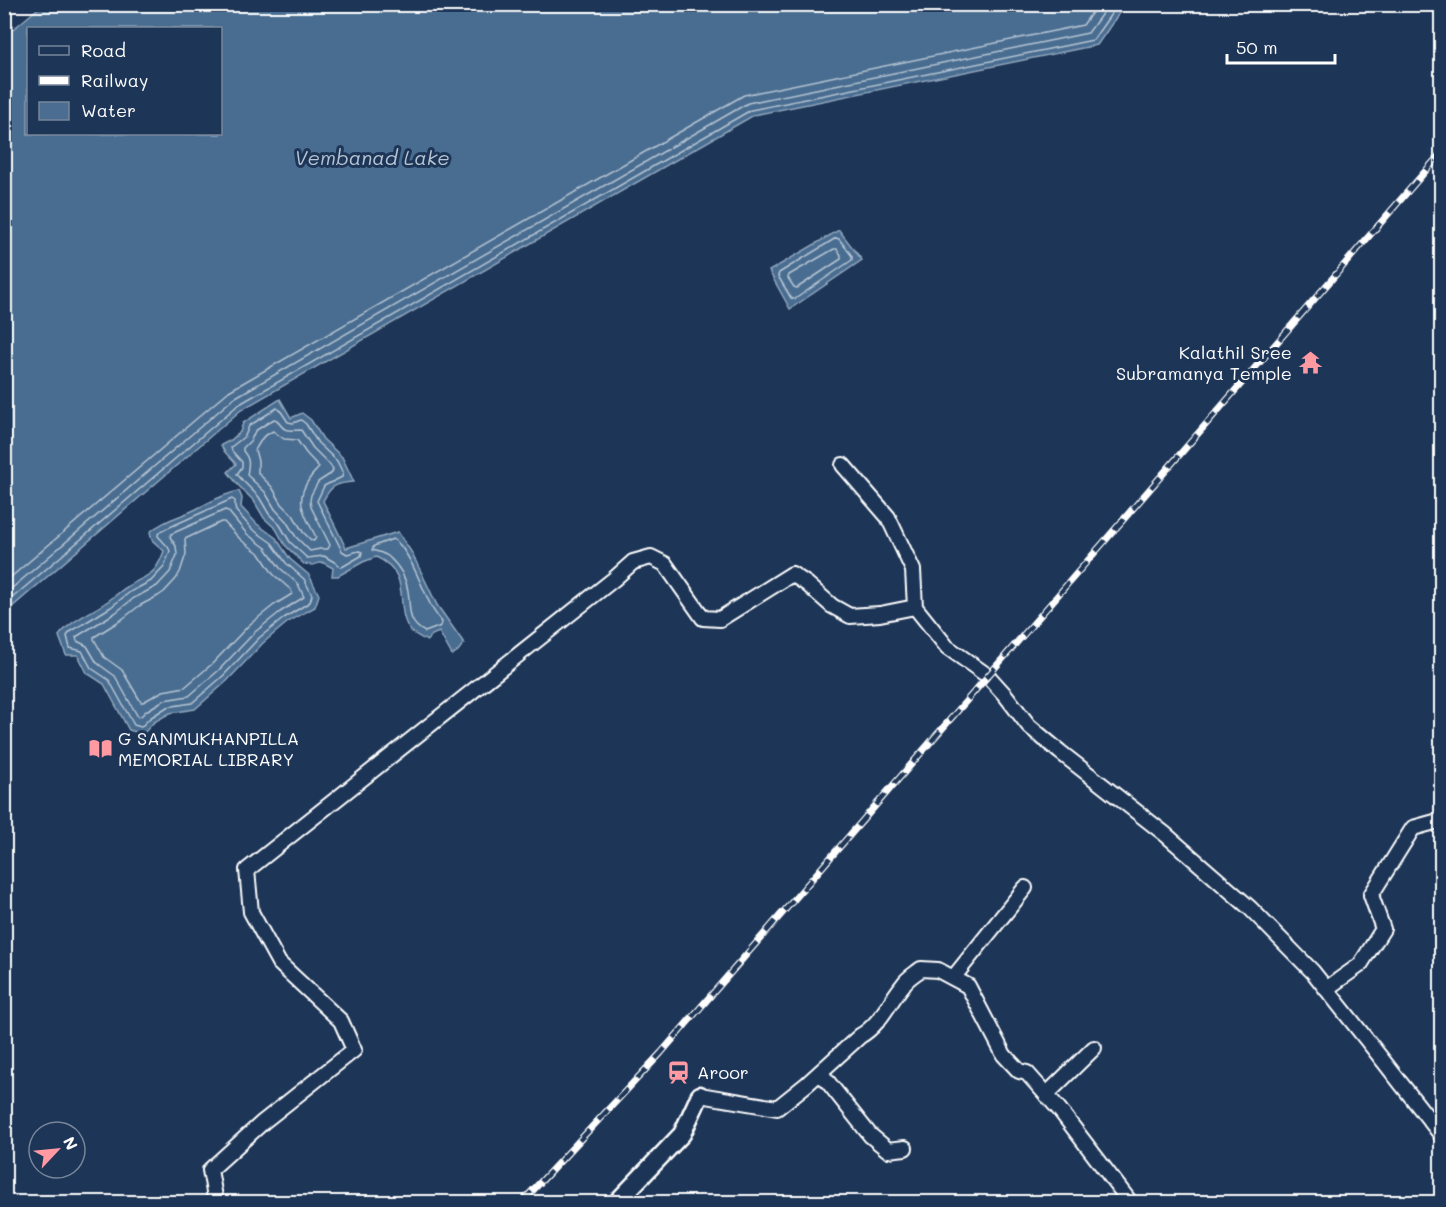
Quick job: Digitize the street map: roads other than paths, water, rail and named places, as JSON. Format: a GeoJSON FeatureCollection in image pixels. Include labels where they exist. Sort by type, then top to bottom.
{"type":"FeatureCollection","features":[{"type":"Feature","properties":{"kind":"street"},"geometry":{"type":"LineString","coordinates":[[843,465],[888,517],[913,570],[915,607],[947,647],[988,676],[1029,726],[1165,834],[1250,908],[1312,972],[1442,1136]]}},
{"type":"Feature","properties":{"kind":"street"},"geometry":{"type":"LineString","coordinates":[[212,1203],[215,1197],[210,1170],[263,1122],[354,1050],[341,1021],[279,963],[250,912],[247,870],[478,688],[633,562],[651,557],[664,564],[703,618],[720,620],[792,574],[832,606],[850,616],[880,614],[915,607]]}},
{"type":"Feature","properties":{"kind":"street"},"geometry":{"type":"LineString","coordinates":[[1326,989],[1360,965],[1383,929],[1371,895],[1413,828],[1442,820]]}},
{"type":"Feature","properties":{"kind":"street"},"geometry":{"type":"LineString","coordinates":[[953,978],[1025,888]]}},
{"type":"Feature","properties":{"kind":"street"},"geometry":{"type":"LineString","coordinates":[[617,1203],[682,1134],[700,1095],[777,1108],[860,1035],[870,1030],[904,982],[921,969],[938,970],[968,986],[1004,1055],[1019,1071],[1027,1073],[1059,1109],[1130,1203]]}},
{"type":"Feature","properties":{"kind":"street"},"geometry":{"type":"LineString","coordinates":[[1046,1095],[1094,1048]]}},
{"type":"Feature","properties":{"kind":"street"},"geometry":{"type":"LineString","coordinates":[[820,1072],[870,1135],[888,1150],[905,1148]]}},
{"type":"Feature","properties":{"kind":"water","name":"Vembanad Lake"},"geometry":{"type":"Polygon","coordinates":[[[42,4],[1125,5],[1097,45],[754,115],[241,410],[5,613],[5,36],[42,4]]]}},
{"type":"Feature","properties":{"kind":"water"},"geometry":{"type":"Polygon","coordinates":[[[839,230],[862,260],[790,309],[769,271],[839,230]]]}},
{"type":"Feature","properties":{"kind":"water"},"geometry":{"type":"Polygon","coordinates":[[[280,399],[291,418],[302,413],[311,420],[323,439],[342,457],[354,482],[335,486],[323,501],[346,548],[398,532],[412,553],[437,605],[464,643],[458,651],[452,655],[439,632],[427,641],[411,631],[403,613],[399,582],[395,573],[388,564],[376,557],[338,576],[332,576],[333,568],[322,562],[313,565],[304,564],[285,545],[276,529],[264,518],[254,501],[228,472],[236,464],[221,445],[240,432],[243,423],[280,399]]]}},
{"type":"Feature","properties":{"kind":"water"},"geometry":{"type":"Polygon","coordinates":[[[239,491],[242,498],[241,507],[257,524],[276,538],[290,559],[309,575],[319,595],[315,607],[288,622],[263,643],[227,681],[195,709],[170,713],[154,722],[143,734],[129,730],[104,684],[87,673],[78,655],[66,655],[59,636],[74,622],[154,570],[164,551],[152,540],[150,532],[165,522],[221,496],[239,491]]]}},
{"type":"Feature","properties":{"kind":"railway"},"geometry":{"type":"LineString","coordinates":[[522,1202],[661,1053],[1442,152]]}},
{"type":"Feature","properties":{"kind":"place","name":"Kalathil Sree Subramanya Temple"},"geometry":{"type":"Point","coordinates":[1310,363]}},
{"type":"Feature","properties":{"kind":"place","name":"G SANMUKHANPILLA MEMORIAL LIBRARY"},"geometry":{"type":"Point","coordinates":[100,749]}},
{"type":"Feature","properties":{"kind":"place","name":"Aroor"},"geometry":{"type":"Point","coordinates":[679,1073]}}]}
